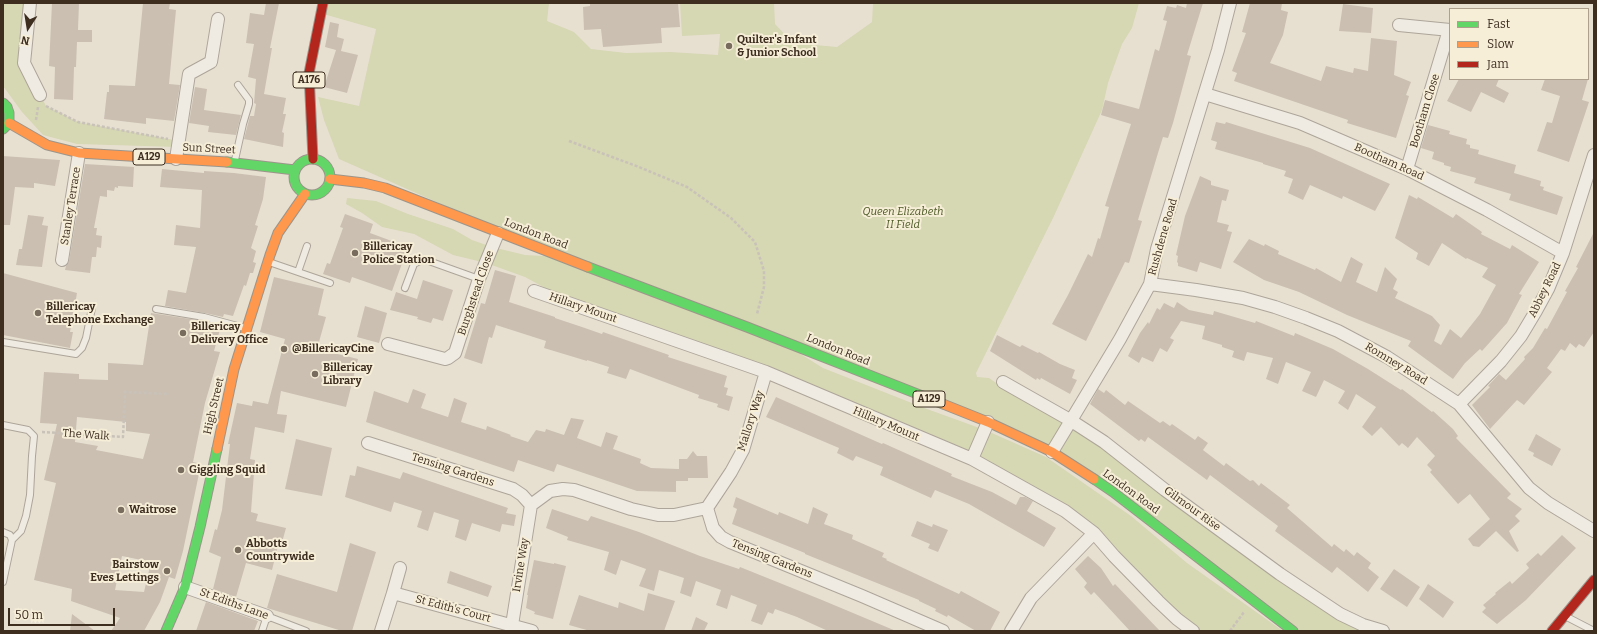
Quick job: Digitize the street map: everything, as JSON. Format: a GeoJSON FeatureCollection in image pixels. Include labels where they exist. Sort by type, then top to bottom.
{"type":"FeatureCollection","features":[{"type":"Feature","properties":{"kind":"main road","name":"A176"},"geometry":{"type":"LineString","coordinates":[[313,159],[309,73],[323,3]]}},
{"type":"Feature","properties":{"kind":"main road","name":"A129"},"geometry":{"type":"LineString","coordinates":[[3,103],[7,106],[10,113],[6,126]]}},
{"type":"Feature","properties":{"kind":"main road","name":"Sun Street"},"geometry":{"type":"LineString","coordinates":[[6,126],[25,131],[48,146],[79,153],[235,162],[295,170]]}},
{"type":"Feature","properties":{"kind":"main road"},"geometry":{"type":"LineString","coordinates":[[313,159],[324,164],[330,179],[326,187],[321,192],[315,194],[305,194],[296,185],[294,178],[295,170],[303,161],[313,159]]}},
{"type":"Feature","properties":{"kind":"main road","name":"London Road"},"geometry":{"type":"LineString","coordinates":[[330,179],[364,183],[386,188],[498,233],[747,327],[988,422],[1052,452],[1113,492],[1294,631]]}},
{"type":"Feature","properties":{"kind":"main road","name":"High Street"},"geometry":{"type":"LineString","coordinates":[[166,631],[185,587],[200,527],[226,404],[246,329],[278,233],[305,194]]}},
{"type":"Feature","properties":{"kind":"main road"},"geometry":{"type":"LineString","coordinates":[[1552,631],[1594,580]]}},
{"type":"Feature","properties":{"kind":"street"},"geometry":{"type":"LineString","coordinates":[[30,3],[24,63],[40,95]]}},
{"type":"Feature","properties":{"kind":"street","name":"Rushdene Road"},"geometry":{"type":"LineString","coordinates":[[1052,452],[1120,339],[1150,284],[1157,249],[1205,94],[1230,3]]}},
{"type":"Feature","properties":{"kind":"street"},"geometry":{"type":"LineString","coordinates":[[176,159],[189,74],[211,62],[218,19]]}},
{"type":"Feature","properties":{"kind":"street","name":"Bootham Close"},"geometry":{"type":"LineString","coordinates":[[1399,25],[1449,30]]}},
{"type":"Feature","properties":{"kind":"street","name":"Bootham Close"},"geometry":{"type":"LineString","coordinates":[[1407,169],[1449,33]]}},
{"type":"Feature","properties":{"kind":"street","name":"Bootham Road"},"geometry":{"type":"LineString","coordinates":[[1205,94],[1300,123],[1407,169],[1487,210],[1563,253]]}},
{"type":"Feature","properties":{"kind":"street","name":"Stanley Terrace"},"geometry":{"type":"LineString","coordinates":[[62,260],[79,153]]}},
{"type":"Feature","properties":{"kind":"street","name":"Abbey Road"},"geometry":{"type":"LineString","coordinates":[[1458,404],[1501,361],[1521,336],[1548,289],[1563,253],[1594,155]]}},
{"type":"Feature","properties":{"kind":"street","name":"Burghstead Close"},"geometry":{"type":"LineString","coordinates":[[388,344],[444,359],[455,353],[479,279],[498,233]]}},
{"type":"Feature","properties":{"kind":"street","name":"Romney Road"},"geometry":{"type":"LineString","coordinates":[[1150,284],[1242,298],[1306,318],[1338,331],[1387,357],[1458,404],[1529,488],[1548,503],[1594,531]]}},
{"type":"Feature","properties":{"kind":"street","name":"Hillary Mount"},"geometry":{"type":"LineString","coordinates":[[534,291],[766,372],[972,459],[1058,507],[1094,533],[1158,601],[1177,619],[1193,631]]}},
{"type":"Feature","properties":{"kind":"street","name":"Mallory Way"},"geometry":{"type":"LineString","coordinates":[[707,508],[731,472],[742,450],[766,372]]}},
{"type":"Feature","properties":{"kind":"street","name":"Gilmour Rise"},"geometry":{"type":"LineString","coordinates":[[1003,382],[1070,420],[1104,442],[1165,490],[1280,574],[1340,614],[1363,625],[1384,631]]}},
{"type":"Feature","properties":{"kind":"street"},"geometry":{"type":"LineString","coordinates":[[972,459],[988,422]]}},
{"type":"Feature","properties":{"kind":"street","name":"Tensing Gardens"},"geometry":{"type":"LineString","coordinates":[[368,443],[513,489],[522,495],[531,505]]}},
{"type":"Feature","properties":{"kind":"street"},"geometry":{"type":"LineString","coordinates":[[531,505],[550,491],[562,489],[574,490],[631,509],[658,515],[674,515],[707,508]]}},
{"type":"Feature","properties":{"kind":"street","name":"Irvine Way"},"geometry":{"type":"LineString","coordinates":[[512,625],[531,505]]}},
{"type":"Feature","properties":{"kind":"street","name":"Tensing Gardens"},"geometry":{"type":"LineString","coordinates":[[707,508],[713,528],[721,538],[943,631]]}},
{"type":"Feature","properties":{"kind":"street"},"geometry":{"type":"LineString","coordinates":[[1011,631],[1031,598],[1094,533]]}},
{"type":"Feature","properties":{"kind":"street"},"geometry":{"type":"LineString","coordinates":[[381,631],[400,568]]}},
{"type":"Feature","properties":{"kind":"street","name":"St Ediths Lane"},"geometry":{"type":"LineString","coordinates":[[185,587],[267,616]]}},
{"type":"Feature","properties":{"kind":"street","name":"St Edith's Court"},"geometry":{"type":"LineString","coordinates":[[393,593],[532,631]]}},
{"type":"Feature","properties":{"kind":"lane"},"geometry":{"type":"LineString","coordinates":[[235,162],[242,124],[249,104],[249,100],[238,85]]}},
{"type":"Feature","properties":{"kind":"lane"},"geometry":{"type":"LineString","coordinates":[[298,272],[307,246]]}},
{"type":"Feature","properties":{"kind":"lane"},"geometry":{"type":"LineString","coordinates":[[405,288],[414,264],[426,260],[479,279]]}},
{"type":"Feature","properties":{"kind":"lane"},"geometry":{"type":"LineString","coordinates":[[268,261],[330,283]]}},
{"type":"Feature","properties":{"kind":"lane"},"geometry":{"type":"LineString","coordinates":[[3,342],[76,354],[82,348],[84,343],[92,308]]}},
{"type":"Feature","properties":{"kind":"lane"},"geometry":{"type":"LineString","coordinates":[[156,309],[204,317],[246,329]]}},
{"type":"Feature","properties":{"kind":"lane"},"geometry":{"type":"LineString","coordinates":[[3,425],[28,430],[34,436],[30,495],[26,516],[21,531],[12,540],[3,582]]}},
{"type":"Feature","properties":{"kind":"lane"},"geometry":{"type":"LineString","coordinates":[[3,532],[10,535],[12,540]]}},
{"type":"Feature","properties":{"kind":"lane"},"geometry":{"type":"LineString","coordinates":[[262,631],[267,616]]}},
{"type":"Feature","properties":{"kind":"lane","name":"St Ediths Lane"},"geometry":{"type":"LineString","coordinates":[[267,616],[306,631]]}},
{"type":"Feature","properties":{"kind":"lane"},"geometry":{"type":"LineString","coordinates":[[1564,616],[1594,631]]}},
{"type":"Feature","properties":{"kind":"path"},"geometry":{"type":"LineString","coordinates":[[33,137],[40,95]]}},
{"type":"Feature","properties":{"kind":"path"},"geometry":{"type":"LineString","coordinates":[[40,95],[46,106],[78,122],[179,141]]}},
{"type":"Feature","properties":{"kind":"path"},"geometry":{"type":"LineString","coordinates":[[569,141],[639,167],[687,187],[732,218],[755,242],[764,270],[764,287],[757,313],[747,327]]}},
{"type":"Feature","properties":{"kind":"path","name":"The Walk"},"geometry":{"type":"LineString","coordinates":[[34,436],[42,432],[123,437],[125,392],[169,394]]}},
{"type":"Feature","properties":{"kind":"green space"},"geometry":{"type":"Polygon","coordinates":[[[3,3],[30,3],[24,63],[46,106],[78,122],[179,141],[178,147],[77,144],[43,135],[22,112],[3,86],[3,3]]]}},
{"type":"Feature","properties":{"kind":"green space","name":"Queen Elizabeth II Field"},"geometry":{"type":"Polygon","coordinates":[[[322,3],[549,3],[547,21],[574,32],[591,49],[626,53],[670,52],[718,55],[720,34],[682,36],[680,3],[774,3],[775,24],[793,43],[837,47],[872,22],[873,3],[1139,3],[1132,28],[1122,44],[1108,83],[1102,110],[1054,216],[976,373],[977,377],[989,378],[1011,393],[1070,420],[1340,614],[1383,631],[1293,631],[1052,452],[778,340],[823,368],[985,430],[1046,457],[1131,516],[1187,563],[1283,631],[1193,631],[1094,533],[972,459],[556,294],[525,277],[486,263],[453,255],[414,234],[382,227],[346,204],[347,198],[376,201],[408,214],[453,229],[472,240],[492,247],[525,255],[561,257],[339,159],[324,120],[318,97],[359,106],[376,29],[320,13],[322,3]]]}},
{"type":"Feature","properties":{"kind":"building"},"geometry":{"type":"Polygon","coordinates":[[[52,3],[79,3],[78,30],[92,30],[92,42],[77,42],[76,67],[74,67],[73,100],[54,99],[55,67],[49,66],[52,3]]]}},
{"type":"Feature","properties":{"kind":"building"},"geometry":{"type":"Polygon","coordinates":[[[143,3],[170,3],[169,9],[176,10],[169,84],[180,85],[174,121],[146,118],[146,124],[104,119],[109,85],[135,86],[143,3]]]}},
{"type":"Feature","properties":{"kind":"building"},"geometry":{"type":"Polygon","coordinates":[[[266,3],[279,3],[270,48],[272,48],[264,94],[286,98],[283,114],[286,114],[282,132],[284,133],[283,147],[244,139],[250,116],[254,116],[256,104],[254,103],[256,79],[248,77],[254,44],[246,43],[250,13],[264,15],[266,3]]]}},
{"type":"Feature","properties":{"kind":"building"},"geometry":{"type":"Polygon","coordinates":[[[590,3],[678,3],[680,27],[661,28],[662,43],[603,47],[601,29],[584,30],[583,7],[590,6],[590,3]]]}},
{"type":"Feature","properties":{"kind":"building"},"geometry":{"type":"Polygon","coordinates":[[[1187,3],[1203,3],[1187,55],[1191,56],[1173,123],[1168,138],[1163,137],[1138,220],[1142,221],[1129,263],[1125,262],[1086,341],[1052,324],[1088,254],[1092,257],[1098,238],[1100,239],[1109,207],[1105,206],[1131,124],[1101,115],[1105,100],[1139,109],[1155,49],[1159,51],[1167,21],[1163,20],[1167,6],[1176,8],[1177,5],[1186,8],[1187,3]]]}},
{"type":"Feature","properties":{"kind":"building"},"geometry":{"type":"Polygon","coordinates":[[[1250,3],[1282,3],[1281,10],[1288,12],[1283,35],[1270,63],[1321,81],[1326,66],[1353,73],[1354,68],[1368,71],[1371,38],[1397,41],[1394,75],[1411,82],[1406,95],[1409,96],[1396,138],[1347,123],[1348,120],[1234,81],[1237,73],[1232,71],[1246,33],[1242,32],[1250,3]]]}},
{"type":"Feature","properties":{"kind":"building"},"geometry":{"type":"Polygon","coordinates":[[[1343,4],[1373,8],[1371,33],[1339,31],[1343,4]]]}},
{"type":"Feature","properties":{"kind":"building"},"geometry":{"type":"Polygon","coordinates":[[[330,22],[339,24],[337,37],[344,39],[341,51],[358,55],[347,93],[324,87],[336,50],[325,47],[330,22]]]}},
{"type":"Feature","properties":{"kind":"building"},"geometry":{"type":"Polygon","coordinates":[[[1458,80],[1499,80],[1496,86],[1509,93],[1504,103],[1481,92],[1471,112],[1447,101],[1458,80]]]}},
{"type":"Feature","properties":{"kind":"building"},"geometry":{"type":"Polygon","coordinates":[[[1545,80],[1588,80],[1582,100],[1589,102],[1569,162],[1537,151],[1547,122],[1552,123],[1560,96],[1541,90],[1545,80]]]}},
{"type":"Feature","properties":{"kind":"building"},"geometry":{"type":"Polygon","coordinates":[[[195,87],[207,89],[204,110],[241,115],[236,135],[208,132],[209,126],[189,123],[195,87]]]}},
{"type":"Feature","properties":{"kind":"building"},"geometry":{"type":"Polygon","coordinates":[[[1216,122],[1225,124],[1226,122],[1310,148],[1390,184],[1375,211],[1343,196],[1342,199],[1310,185],[1303,200],[1288,193],[1293,179],[1284,176],[1286,171],[1215,149],[1217,142],[1211,140],[1216,122]]]}},
{"type":"Feature","properties":{"kind":"building"},"geometry":{"type":"Polygon","coordinates":[[[1428,125],[1450,131],[1449,134],[1467,139],[1466,144],[1470,145],[1470,148],[1479,150],[1478,154],[1516,165],[1514,173],[1541,181],[1540,186],[1544,187],[1543,190],[1563,197],[1557,215],[1509,200],[1511,194],[1474,183],[1476,178],[1450,171],[1451,167],[1432,159],[1434,152],[1421,148],[1428,125]]]}},
{"type":"Feature","properties":{"kind":"building"},"geometry":{"type":"Polygon","coordinates":[[[3,156],[60,160],[55,186],[34,183],[34,188],[15,187],[10,225],[3,225],[3,156]]]}},
{"type":"Feature","properties":{"kind":"building"},"geometry":{"type":"Polygon","coordinates":[[[85,164],[134,167],[133,187],[118,186],[118,188],[115,187],[114,191],[107,190],[107,197],[100,196],[94,228],[97,228],[96,235],[102,236],[101,248],[97,247],[96,257],[92,257],[90,273],[65,270],[69,261],[85,164]]]}},
{"type":"Feature","properties":{"kind":"building"},"geometry":{"type":"Polygon","coordinates":[[[162,169],[204,173],[204,171],[234,173],[266,177],[263,199],[255,225],[258,226],[251,248],[256,251],[253,262],[256,263],[253,273],[250,273],[246,286],[244,285],[233,316],[224,314],[223,317],[165,306],[168,290],[186,293],[196,247],[174,245],[176,225],[200,228],[202,190],[160,187],[162,169]]]}},
{"type":"Feature","properties":{"kind":"building"},"geometry":{"type":"Polygon","coordinates":[[[1200,176],[1211,181],[1211,185],[1229,190],[1226,201],[1222,200],[1217,222],[1229,225],[1227,231],[1232,232],[1221,269],[1200,262],[1197,272],[1178,266],[1178,256],[1176,255],[1185,216],[1200,176]]]}},
{"type":"Feature","properties":{"kind":"building"},"geometry":{"type":"Polygon","coordinates":[[[1409,195],[1417,199],[1418,197],[1453,218],[1456,214],[1482,232],[1481,234],[1510,249],[1512,245],[1539,262],[1519,294],[1522,295],[1507,323],[1482,351],[1480,349],[1465,363],[1453,379],[1408,346],[1411,341],[1347,315],[1299,292],[1264,280],[1233,262],[1249,239],[1264,246],[1265,244],[1279,251],[1278,254],[1315,270],[1316,268],[1341,282],[1351,257],[1363,264],[1356,282],[1377,292],[1385,267],[1397,279],[1393,289],[1398,292],[1395,298],[1432,316],[1440,325],[1434,341],[1441,345],[1450,329],[1461,338],[1480,314],[1496,285],[1482,277],[1488,268],[1467,258],[1466,259],[1442,243],[1429,266],[1416,259],[1418,253],[1395,238],[1409,195]]]}},
{"type":"Feature","properties":{"kind":"building","name":"Billericay Police Station"},"geometry":{"type":"Polygon","coordinates":[[[345,214],[373,224],[370,233],[408,247],[392,291],[352,277],[350,283],[323,274],[327,263],[330,264],[343,228],[340,227],[345,214]]]}},
{"type":"Feature","properties":{"kind":"building"},"geometry":{"type":"Polygon","coordinates":[[[28,215],[44,217],[42,225],[48,226],[42,267],[16,265],[19,249],[22,249],[28,215]]]}},
{"type":"Feature","properties":{"kind":"building"},"geometry":{"type":"Polygon","coordinates":[[[1594,232],[1594,332],[1584,347],[1579,344],[1576,348],[1570,343],[1565,351],[1561,349],[1547,368],[1552,372],[1524,405],[1517,400],[1490,429],[1472,405],[1490,387],[1488,386],[1499,374],[1506,380],[1525,359],[1524,357],[1533,348],[1545,328],[1547,329],[1567,292],[1565,291],[1578,268],[1576,267],[1594,232]]]}},
{"type":"Feature","properties":{"kind":"building"},"geometry":{"type":"Polygon","coordinates":[[[495,270],[516,276],[509,302],[602,334],[603,332],[669,355],[668,357],[727,376],[724,387],[728,388],[726,395],[733,397],[729,411],[717,407],[718,404],[698,398],[699,395],[630,369],[626,379],[607,373],[609,367],[544,348],[546,341],[496,325],[492,338],[489,337],[482,364],[464,358],[481,303],[485,304],[495,270]]]}},
{"type":"Feature","properties":{"kind":"building","name":"Billericay Telephone Exchange"},"geometry":{"type":"Polygon","coordinates":[[[3,273],[77,293],[70,332],[73,332],[70,348],[3,335],[3,273]]]}},
{"type":"Feature","properties":{"kind":"building"},"geometry":{"type":"Polygon","coordinates":[[[274,277],[324,289],[318,315],[326,317],[317,349],[358,359],[346,407],[281,391],[277,414],[287,415],[284,433],[255,427],[250,459],[255,460],[251,512],[258,514],[256,521],[286,528],[281,546],[278,546],[272,570],[246,563],[236,597],[213,589],[221,557],[209,552],[222,510],[230,444],[228,444],[237,403],[252,406],[253,401],[268,404],[285,339],[260,332],[274,277]]]}},
{"type":"Feature","properties":{"kind":"building"},"geometry":{"type":"Polygon","coordinates":[[[423,280],[453,290],[443,321],[433,318],[431,323],[417,319],[418,317],[390,310],[396,292],[417,299],[423,280]]]}},
{"type":"Feature","properties":{"kind":"building"},"geometry":{"type":"Polygon","coordinates":[[[1177,302],[1189,310],[1213,315],[1214,311],[1255,323],[1256,321],[1294,336],[1295,333],[1333,349],[1401,390],[1402,389],[1432,412],[1433,411],[1453,429],[1458,436],[1456,438],[1511,494],[1507,498],[1522,509],[1515,516],[1520,521],[1509,531],[1519,551],[1517,552],[1496,531],[1479,547],[1473,546],[1468,539],[1490,519],[1470,494],[1458,504],[1430,472],[1432,470],[1427,465],[1435,456],[1417,437],[1408,448],[1402,443],[1399,446],[1381,427],[1372,436],[1362,427],[1376,407],[1356,394],[1348,410],[1338,403],[1345,391],[1324,380],[1316,397],[1302,391],[1311,372],[1286,362],[1278,384],[1266,379],[1273,358],[1247,352],[1244,361],[1232,357],[1234,351],[1222,347],[1222,345],[1202,339],[1205,326],[1181,321],[1170,338],[1174,340],[1167,352],[1160,348],[1153,362],[1142,357],[1139,363],[1128,356],[1140,333],[1148,322],[1149,324],[1157,308],[1160,310],[1164,303],[1174,308],[1177,302]]]}},
{"type":"Feature","properties":{"kind":"building"},"geometry":{"type":"Polygon","coordinates":[[[365,306],[387,313],[379,343],[357,337],[365,306]]]}},
{"type":"Feature","properties":{"kind":"building"},"geometry":{"type":"Polygon","coordinates":[[[151,313],[203,321],[221,326],[214,351],[220,352],[205,403],[193,462],[201,464],[183,551],[175,579],[169,577],[160,602],[144,631],[111,631],[120,618],[71,601],[72,589],[34,580],[56,483],[44,480],[57,424],[40,423],[44,372],[79,374],[79,379],[108,380],[108,363],[143,365],[151,313]],[[77,417],[75,442],[98,446],[96,450],[143,459],[150,434],[126,431],[126,422],[77,417]],[[122,556],[115,590],[144,592],[151,562],[122,556]]]}},
{"type":"Feature","properties":{"kind":"building"},"geometry":{"type":"Polygon","coordinates":[[[997,335],[1020,347],[1022,345],[1038,353],[1039,352],[1060,364],[1075,370],[1072,378],[1077,380],[1070,394],[1041,378],[1040,380],[1037,378],[1036,380],[990,351],[997,335]]]}},
{"type":"Feature","properties":{"kind":"building"},"geometry":{"type":"Polygon","coordinates":[[[413,389],[426,394],[421,408],[448,417],[454,398],[467,403],[461,422],[486,430],[487,426],[528,442],[536,430],[545,432],[546,429],[564,435],[571,418],[584,420],[577,438],[601,447],[606,432],[618,436],[613,449],[641,459],[640,463],[651,468],[679,469],[679,459],[687,459],[693,451],[697,456],[707,456],[708,478],[688,478],[688,481],[676,481],[676,492],[637,491],[557,464],[554,472],[518,460],[514,472],[366,422],[374,391],[408,403],[413,389]]]}},
{"type":"Feature","properties":{"kind":"building"},"geometry":{"type":"Polygon","coordinates":[[[1098,389],[1104,393],[1106,390],[1125,405],[1128,401],[1160,423],[1163,421],[1170,426],[1172,424],[1195,440],[1198,436],[1208,443],[1203,450],[1224,466],[1226,463],[1250,481],[1253,480],[1259,486],[1261,483],[1290,505],[1287,508],[1332,547],[1334,544],[1344,552],[1346,549],[1354,556],[1357,552],[1371,563],[1368,568],[1379,577],[1368,592],[1337,567],[1332,573],[1275,531],[1278,526],[1210,475],[1207,480],[1148,437],[1145,442],[1141,439],[1139,441],[1090,404],[1098,389]]]}},
{"type":"Feature","properties":{"kind":"building"},"geometry":{"type":"Polygon","coordinates":[[[776,397],[952,474],[951,476],[992,492],[1016,505],[1020,497],[1025,497],[1033,501],[1027,511],[1056,528],[1044,547],[969,504],[935,490],[931,498],[880,475],[883,467],[856,456],[853,461],[837,453],[839,448],[766,417],[776,397]]]}},
{"type":"Feature","properties":{"kind":"building"},"geometry":{"type":"Polygon","coordinates":[[[1536,434],[1561,449],[1552,466],[1533,456],[1534,453],[1528,450],[1536,434]]]}},
{"type":"Feature","properties":{"kind":"building"},"geometry":{"type":"Polygon","coordinates":[[[296,439],[332,448],[322,496],[285,489],[296,439]]]}},
{"type":"Feature","properties":{"kind":"building"},"geometry":{"type":"Polygon","coordinates":[[[357,466],[400,479],[403,472],[508,508],[506,513],[516,515],[514,526],[502,524],[500,532],[472,523],[466,541],[455,537],[459,520],[434,512],[428,531],[417,527],[422,511],[394,502],[391,512],[345,497],[350,475],[355,476],[357,466]]]}},
{"type":"Feature","properties":{"kind":"building"},"geometry":{"type":"Polygon","coordinates":[[[736,497],[778,515],[779,512],[808,524],[813,507],[828,514],[824,524],[853,535],[852,539],[884,553],[882,557],[887,559],[886,560],[959,594],[961,591],[1000,612],[990,631],[976,631],[948,615],[947,617],[935,611],[936,609],[919,600],[732,524],[737,509],[733,507],[736,497]]]}},
{"type":"Feature","properties":{"kind":"building"},"geometry":{"type":"Polygon","coordinates":[[[552,509],[588,521],[591,516],[639,532],[700,556],[739,569],[740,567],[896,631],[828,631],[775,609],[773,614],[768,612],[762,625],[751,621],[757,605],[731,595],[727,609],[716,605],[721,590],[696,581],[691,597],[680,593],[684,578],[659,570],[654,591],[639,586],[646,569],[621,560],[616,575],[604,570],[609,552],[567,540],[568,537],[546,528],[552,509]]]}},
{"type":"Feature","properties":{"kind":"building"},"geometry":{"type":"Polygon","coordinates":[[[917,521],[932,527],[933,524],[948,530],[938,552],[928,548],[930,544],[911,536],[917,521]]]}},
{"type":"Feature","properties":{"kind":"building"},"geometry":{"type":"Polygon","coordinates":[[[1562,535],[1576,548],[1526,600],[1497,624],[1482,612],[1486,608],[1483,605],[1496,594],[1495,593],[1510,581],[1512,584],[1529,568],[1526,564],[1538,553],[1541,556],[1562,535]]]}},
{"type":"Feature","properties":{"kind":"building"},"geometry":{"type":"Polygon","coordinates":[[[350,543],[376,552],[352,631],[342,631],[267,608],[277,574],[337,592],[350,543]]]}},
{"type":"Feature","properties":{"kind":"building"},"geometry":{"type":"Polygon","coordinates":[[[1088,556],[1101,568],[1113,586],[1115,584],[1160,631],[1130,631],[1094,592],[1091,595],[1084,587],[1087,583],[1075,569],[1088,556]]]}},
{"type":"Feature","properties":{"kind":"building"},"geometry":{"type":"Polygon","coordinates":[[[534,560],[566,566],[553,619],[534,614],[535,612],[526,608],[534,560]]]}},
{"type":"Feature","properties":{"kind":"building"},"geometry":{"type":"Polygon","coordinates":[[[1394,569],[1420,587],[1407,607],[1380,589],[1394,569]]]}},
{"type":"Feature","properties":{"kind":"building"},"geometry":{"type":"Polygon","coordinates":[[[450,571],[492,586],[488,597],[447,583],[450,571]]]}},
{"type":"Feature","properties":{"kind":"building"},"geometry":{"type":"Polygon","coordinates":[[[1428,584],[1454,602],[1443,618],[1419,599],[1428,584]]]}},
{"type":"Feature","properties":{"kind":"building"},"geometry":{"type":"Polygon","coordinates":[[[648,593],[675,601],[664,631],[590,631],[569,625],[579,595],[618,608],[619,602],[644,611],[648,593]]]}},
{"type":"Feature","properties":{"kind":"building"},"geometry":{"type":"Polygon","coordinates":[[[206,602],[258,621],[254,631],[196,631],[206,602]]]}},
{"type":"Feature","properties":{"kind":"building"},"geometry":{"type":"Polygon","coordinates":[[[72,614],[95,631],[70,631],[72,614]]]}},
{"type":"Feature","properties":{"kind":"building"},"geometry":{"type":"Polygon","coordinates":[[[696,617],[708,623],[704,631],[691,631],[696,617]]]}},
{"type":"Feature","properties":{"kind":"traffic: fast"},"geometry":{"type":"LineString","coordinates":[[3,103],[7,107],[9,113],[9,123],[3,129]]}},
{"type":"Feature","properties":{"kind":"traffic: fast"},"geometry":{"type":"LineString","coordinates":[[312,159],[325,164],[330,177],[325,190],[312,195],[299,190],[294,177],[299,164],[312,159]]}},
{"type":"Feature","properties":{"kind":"traffic: fast"},"geometry":{"type":"LineString","coordinates":[[227,162],[295,170]]}},
{"type":"Feature","properties":{"kind":"traffic: fast"},"geometry":{"type":"LineString","coordinates":[[588,267],[747,327],[943,404]]}},
{"type":"Feature","properties":{"kind":"traffic: fast"},"geometry":{"type":"LineString","coordinates":[[166,631],[185,587],[217,449]]}},
{"type":"Feature","properties":{"kind":"traffic: fast"},"geometry":{"type":"LineString","coordinates":[[1094,479],[1113,492],[1293,631]]}},
{"type":"Feature","properties":{"kind":"traffic: slow"},"geometry":{"type":"LineString","coordinates":[[9,123],[47,145],[79,153],[227,162]]}},
{"type":"Feature","properties":{"kind":"traffic: slow"},"geometry":{"type":"LineString","coordinates":[[330,179],[364,183],[385,188],[588,267]]}},
{"type":"Feature","properties":{"kind":"traffic: slow"},"geometry":{"type":"LineString","coordinates":[[217,449],[234,369],[270,255],[278,233],[305,194]]}},
{"type":"Feature","properties":{"kind":"traffic: slow"},"geometry":{"type":"LineString","coordinates":[[943,404],[988,422],[1052,452],[1094,479]]}},
{"type":"Feature","properties":{"kind":"traffic: jam"},"geometry":{"type":"LineString","coordinates":[[313,159],[309,73],[323,3]]}},
{"type":"Feature","properties":{"kind":"traffic: jam"},"geometry":{"type":"LineString","coordinates":[[1552,631],[1594,580]]}},
{"type":"Feature","properties":{"kind":"place","name":"Quilter's Infant & Junior School"},"geometry":{"type":"Point","coordinates":[729,46]}},
{"type":"Feature","properties":{"kind":"place","name":"Billericay Police Station"},"geometry":{"type":"Point","coordinates":[355,253]}},
{"type":"Feature","properties":{"kind":"place","name":"Billericay Telephone Exchange"},"geometry":{"type":"Point","coordinates":[38,313]}},
{"type":"Feature","properties":{"kind":"place","name":"Billericay Delivery Office"},"geometry":{"type":"Point","coordinates":[183,333]}},
{"type":"Feature","properties":{"kind":"place","name":"@BillericayCine"},"geometry":{"type":"Point","coordinates":[284,349]}},
{"type":"Feature","properties":{"kind":"place","name":"Billericay Library"},"geometry":{"type":"Point","coordinates":[315,374]}},
{"type":"Feature","properties":{"kind":"place","name":"Giggling Squid"},"geometry":{"type":"Point","coordinates":[181,470]}},
{"type":"Feature","properties":{"kind":"place","name":"Waitrose"},"geometry":{"type":"Point","coordinates":[121,510]}},
{"type":"Feature","properties":{"kind":"place","name":"Abbotts Countrywide"},"geometry":{"type":"Point","coordinates":[238,550]}},
{"type":"Feature","properties":{"kind":"place","name":"Bairstow Eves Lettings"},"geometry":{"type":"Point","coordinates":[167,571]}}]}
